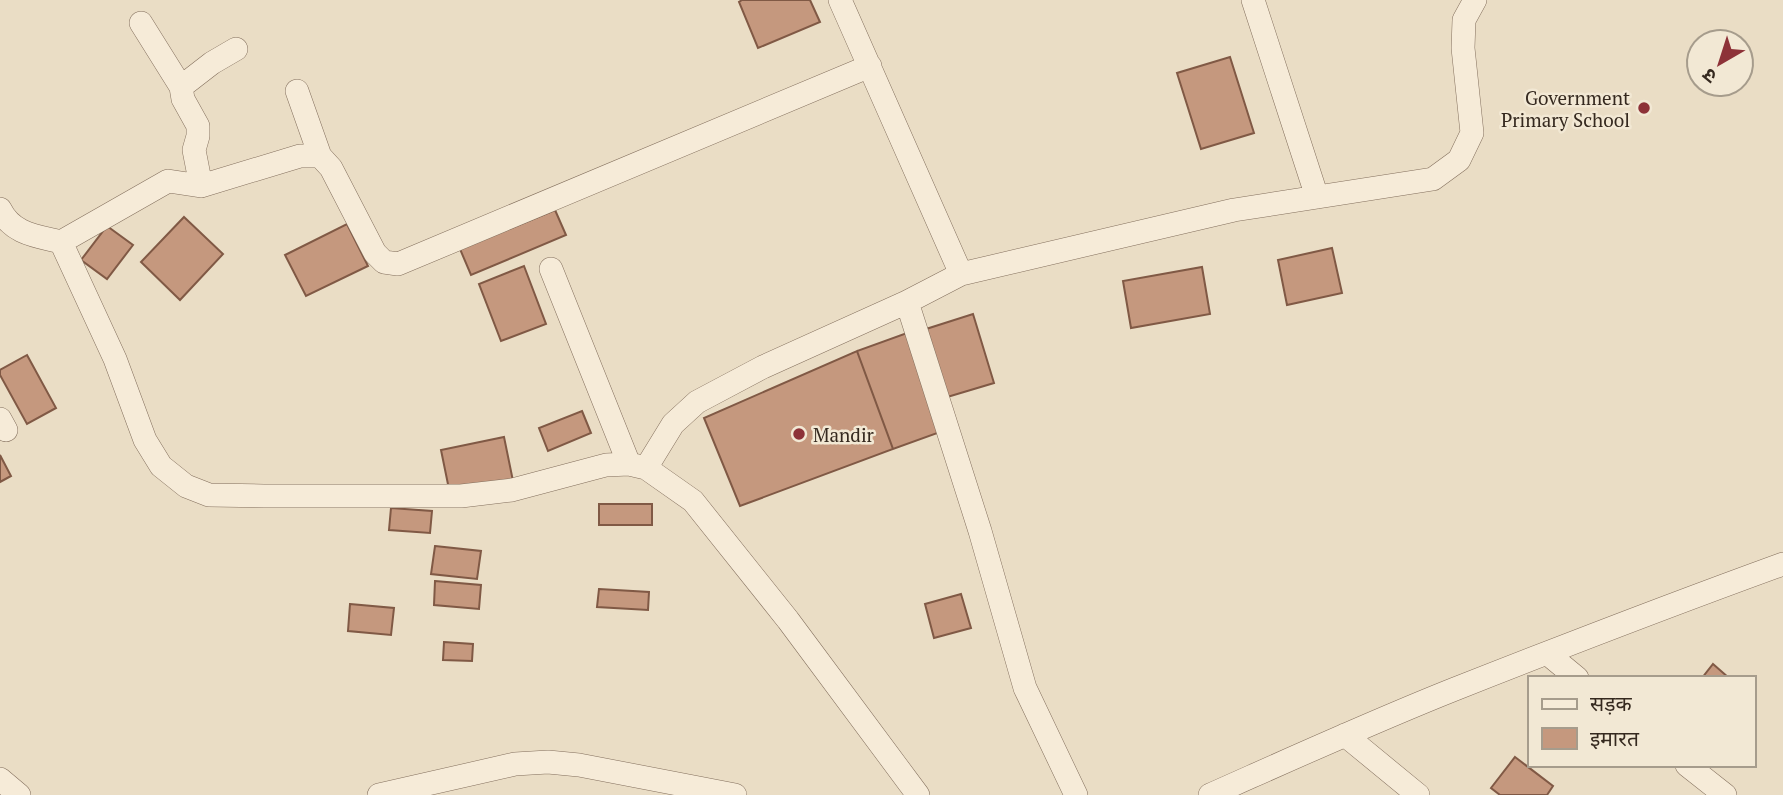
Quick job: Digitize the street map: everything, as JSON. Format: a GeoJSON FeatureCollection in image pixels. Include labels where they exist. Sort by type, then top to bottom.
{"type":"FeatureCollection","features":[{"type":"Feature","properties":{"kind":"street"},"geometry":{"type":"LineString","coordinates":[[840,0],[961,274]]}},
{"type":"Feature","properties":{"kind":"street"},"geometry":{"type":"LineString","coordinates":[[1253,0],[1317,197]]}},
{"type":"Feature","properties":{"kind":"street"},"geometry":{"type":"LineString","coordinates":[[637,466],[697,402],[763,367],[961,274],[1234,210],[1433,179],[1459,160],[1472,133],[1463,48],[1464,20],[1475,0]]}},
{"type":"Feature","properties":{"kind":"street"},"geometry":{"type":"LineString","coordinates":[[141,23],[181,88],[183,99],[198,126],[194,150],[201,186]]}},
{"type":"Feature","properties":{"kind":"street"},"geometry":{"type":"LineString","coordinates":[[181,88],[212,63],[236,49]]}},
{"type":"Feature","properties":{"kind":"street"},"geometry":{"type":"LineString","coordinates":[[296,91],[320,156],[331,168],[375,253],[384,262],[398,264],[870,66]]}},
{"type":"Feature","properties":{"kind":"street"},"geometry":{"type":"LineString","coordinates":[[0,209],[12,227],[61,242],[168,181],[201,186],[300,156],[320,156]]}},
{"type":"Feature","properties":{"kind":"street"},"geometry":{"type":"LineString","coordinates":[[61,242],[115,359],[145,440],[161,466],[186,486],[209,495],[461,496],[512,490],[606,465],[637,466],[693,501],[788,620],[918,795]]}},
{"type":"Feature","properties":{"kind":"street"},"geometry":{"type":"LineString","coordinates":[[551,269],[637,466]]}},
{"type":"Feature","properties":{"kind":"street"},"geometry":{"type":"LineString","coordinates":[[906,302],[980,530],[1025,688],[1076,795]]}},
{"type":"Feature","properties":{"kind":"street"},"geometry":{"type":"LineString","coordinates":[[1210,795],[1454,690],[1620,624],[1783,564]]}},
{"type":"Feature","properties":{"kind":"street"},"geometry":{"type":"LineString","coordinates":[[1548,654],[1575,676]]}},
{"type":"Feature","properties":{"kind":"street"},"geometry":{"type":"LineString","coordinates":[[1345,735],[1418,795]]}},
{"type":"Feature","properties":{"kind":"street"},"geometry":{"type":"LineString","coordinates":[[379,795],[515,764],[548,762],[579,765],[735,795]]}},
{"type":"Feature","properties":{"kind":"street"},"geometry":{"type":"LineString","coordinates":[[1690,767],[1725,795]]}},
{"type":"Feature","properties":{"kind":"street"},"geometry":{"type":"LineString","coordinates":[[0,779],[19,795]]}},
{"type":"Feature","properties":{"kind":"building"},"geometry":{"type":"Polygon","coordinates":[[[810,0],[820,22],[758,48],[739,2],[810,0]]]}},
{"type":"Feature","properties":{"kind":"building"},"geometry":{"type":"Polygon","coordinates":[[[1230,57],[1254,133],[1201,149],[1177,73],[1230,57]]]}},
{"type":"Feature","properties":{"kind":"building"},"geometry":{"type":"Polygon","coordinates":[[[555,210],[566,235],[471,275],[460,249],[555,210]]]}},
{"type":"Feature","properties":{"kind":"building"},"geometry":{"type":"Polygon","coordinates":[[[184,217],[223,254],[180,300],[141,262],[184,217]]]}},
{"type":"Feature","properties":{"kind":"building"},"geometry":{"type":"Polygon","coordinates":[[[347,224],[368,266],[306,296],[285,255],[347,224]]]}},
{"type":"Feature","properties":{"kind":"building"},"geometry":{"type":"Polygon","coordinates":[[[107,226],[133,245],[107,279],[81,260],[107,226]]]}},
{"type":"Feature","properties":{"kind":"building"},"geometry":{"type":"Polygon","coordinates":[[[1332,248],[1342,293],[1287,305],[1278,260],[1332,248]]]}},
{"type":"Feature","properties":{"kind":"building"},"geometry":{"type":"Polygon","coordinates":[[[524,266],[546,324],[501,341],[479,284],[524,266]]]}},
{"type":"Feature","properties":{"kind":"building"},"geometry":{"type":"Polygon","coordinates":[[[1202,267],[1210,314],[1131,328],[1123,281],[1202,267]]]}},
{"type":"Feature","properties":{"kind":"building"},"geometry":{"type":"Polygon","coordinates":[[[973,314],[994,383],[944,398],[923,330],[973,314]]]}},
{"type":"Feature","properties":{"kind":"building"},"geometry":{"type":"Polygon","coordinates":[[[907,333],[943,431],[893,449],[857,351],[907,333]]]}},
{"type":"Feature","properties":{"kind":"building","name":"Mandir"},"geometry":{"type":"Polygon","coordinates":[[[857,351],[893,449],[740,506],[704,418],[857,351]]]}},
{"type":"Feature","properties":{"kind":"building"},"geometry":{"type":"Polygon","coordinates":[[[27,355],[56,408],[27,424],[0,375],[0,370],[27,355]]]}},
{"type":"Feature","properties":{"kind":"building"},"geometry":{"type":"Polygon","coordinates":[[[582,411],[591,433],[548,451],[539,428],[582,411]]]}},
{"type":"Feature","properties":{"kind":"building"},"geometry":{"type":"Polygon","coordinates":[[[504,437],[513,481],[450,494],[441,450],[504,437]]]}},
{"type":"Feature","properties":{"kind":"building"},"geometry":{"type":"Polygon","coordinates":[[[0,455],[11,476],[0,482],[0,455]]]}},
{"type":"Feature","properties":{"kind":"building"},"geometry":{"type":"Polygon","coordinates":[[[599,504],[652,504],[652,525],[599,525],[599,504]]]}},
{"type":"Feature","properties":{"kind":"building"},"geometry":{"type":"Polygon","coordinates":[[[391,508],[432,511],[430,533],[389,530],[391,508]]]}},
{"type":"Feature","properties":{"kind":"building"},"geometry":{"type":"Polygon","coordinates":[[[435,546],[481,551],[477,579],[431,574],[435,546]]]}},
{"type":"Feature","properties":{"kind":"building"},"geometry":{"type":"Polygon","coordinates":[[[435,581],[481,585],[479,609],[434,605],[435,581]]]}},
{"type":"Feature","properties":{"kind":"building"},"geometry":{"type":"Polygon","coordinates":[[[599,589],[649,592],[648,610],[597,607],[599,589]]]}},
{"type":"Feature","properties":{"kind":"building"},"geometry":{"type":"Polygon","coordinates":[[[961,594],[971,628],[934,638],[925,604],[961,594]]]}},
{"type":"Feature","properties":{"kind":"building"},"geometry":{"type":"Polygon","coordinates":[[[350,604],[394,608],[391,635],[348,631],[350,604]]]}},
{"type":"Feature","properties":{"kind":"building"},"geometry":{"type":"Polygon","coordinates":[[[444,642],[473,644],[472,661],[443,660],[444,642]]]}},
{"type":"Feature","properties":{"kind":"building"},"geometry":{"type":"Polygon","coordinates":[[[1713,664],[1727,676],[1704,676],[1713,664]]]}},
{"type":"Feature","properties":{"kind":"building"},"geometry":{"type":"Polygon","coordinates":[[[1515,757],[1553,786],[1547,795],[1500,795],[1491,788],[1515,757]]]}},
{"type":"Feature","properties":{"kind":"place","name":"Government Primary School"},"geometry":{"type":"Point","coordinates":[1644,108]}},
{"type":"Feature","properties":{"kind":"place","name":"Mandir"},"geometry":{"type":"Point","coordinates":[799,434]}}]}
